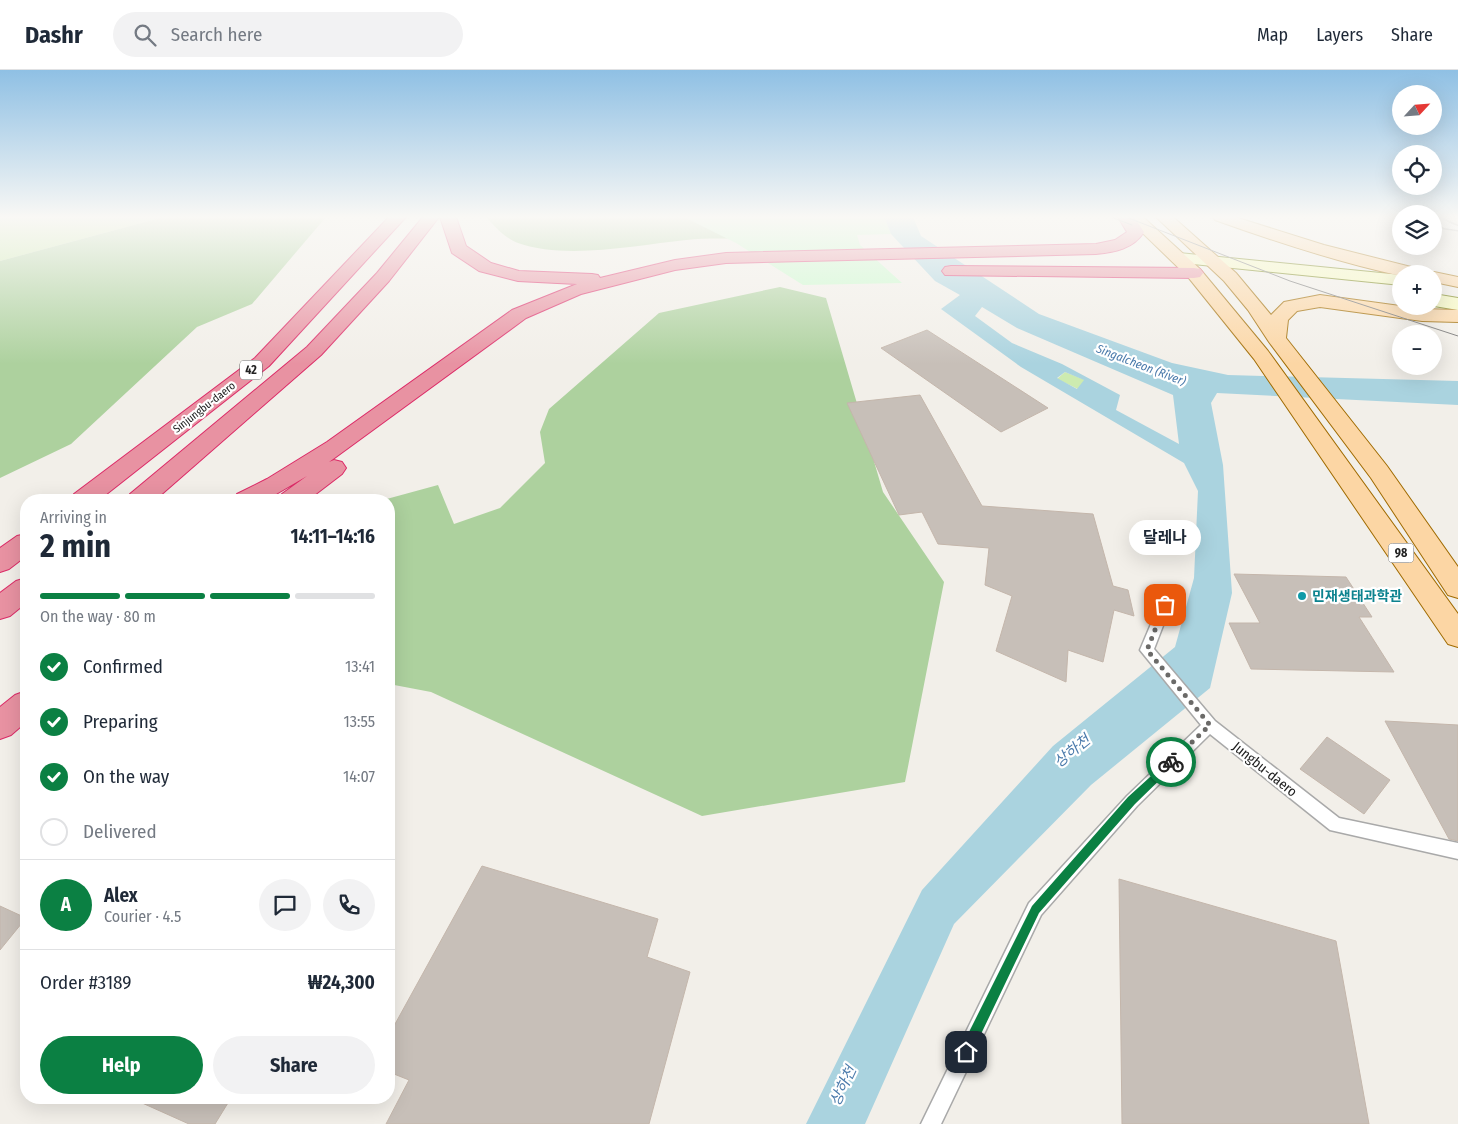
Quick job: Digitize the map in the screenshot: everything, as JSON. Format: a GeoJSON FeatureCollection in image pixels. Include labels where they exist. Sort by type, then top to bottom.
{"type":"FeatureCollection","features":[{"type":"Feature","properties":{"kind":"highway","name":"Sinjungbu-daero"},"geometry":{"type":"LineString","coordinates":[[91,494],[262,362],[351,266]]}},
{"type":"Feature","properties":{"kind":"highway","name":"Sinjungbu-daero"},"geometry":{"type":"LineString","coordinates":[[146,494],[314,351],[392,266]]}},
{"type":"Feature","properties":{"kind":"highway"},"geometry":{"type":"LineString","coordinates":[[484,266],[518,276],[588,279],[668,266]]}},
{"type":"Feature","properties":{"kind":"highway"},"geometry":{"type":"LineString","coordinates":[[258,494],[276,485],[335,447],[519,314],[574,290],[670,266]]}},
{"type":"Feature","properties":{"kind":"highway"},"geometry":{"type":"LineString","coordinates":[[299,494],[436,390],[528,326],[565,306],[649,280],[702,272],[752,270],[909,271]]}},
{"type":"Feature","properties":{"kind":"highway"},"geometry":{"type":"LineString","coordinates":[[939,271],[1194,273]]}},
{"type":"Feature","properties":{"kind":"highway"},"geometry":{"type":"LineString","coordinates":[[0,562],[20,547]]}},
{"type":"Feature","properties":{"kind":"highway"},"geometry":{"type":"LineString","coordinates":[[0,578],[20,573]]}},
{"type":"Feature","properties":{"kind":"highway"},"geometry":{"type":"LineString","coordinates":[[0,608],[20,593]]}},
{"type":"Feature","properties":{"kind":"highway"},"geometry":{"type":"LineString","coordinates":[[0,704],[20,691]]}},
{"type":"Feature","properties":{"kind":"highway"},"geometry":{"type":"LineString","coordinates":[[0,725],[20,709]]}},
{"type":"Feature","properties":{"kind":"main road","name":"98"},"geometry":{"type":"LineString","coordinates":[[1187,266],[1261,355],[1458,636]]}},
{"type":"Feature","properties":{"kind":"main road","name":"98"},"geometry":{"type":"LineString","coordinates":[[1220,266],[1256,307],[1276,338],[1379,472],[1458,588]]}},
{"type":"Feature","properties":{"kind":"main road"},"geometry":{"type":"LineString","coordinates":[[1272,266],[1392,279]]}},
{"type":"Feature","properties":{"kind":"main road"},"geometry":{"type":"LineString","coordinates":[[1194,273],[1392,295]]}},
{"type":"Feature","properties":{"kind":"main road"},"geometry":{"type":"LineString","coordinates":[[1442,279],[1458,282]]}},
{"type":"Feature","properties":{"kind":"main road"},"geometry":{"type":"LineString","coordinates":[[1442,286],[1458,289]]}},
{"type":"Feature","properties":{"kind":"main road"},"geometry":{"type":"LineString","coordinates":[[1276,338],[1278,318],[1291,306],[1320,301],[1422,315],[1458,316]]}},
{"type":"Feature","properties":{"kind":"main road"},"geometry":{"type":"LineString","coordinates":[[1442,301],[1458,304]]}},
{"type":"Feature","properties":{"kind":"lane","name":"Jungbu-daero"},"geometry":{"type":"LineString","coordinates":[[1165,605],[1147,650],[1210,725],[1335,825],[1458,851]]}},
{"type":"Feature","properties":{"kind":"lane"},"geometry":{"type":"LineString","coordinates":[[931,1124],[1035,909],[1132,801],[1210,725]]}},
{"type":"Feature","properties":{"kind":"green space"},"geometry":{"type":"Polygon","coordinates":[[[0,266],[284,266],[252,304],[197,327],[71,444],[0,478],[0,266]]]}},
{"type":"Feature","properties":{"kind":"green space"},"geometry":{"type":"Polygon","coordinates":[[[773,266],[883,266],[902,283],[803,285],[773,266]]]}},
{"type":"Feature","properties":{"kind":"green space"},"geometry":{"type":"Polygon","coordinates":[[[780,287],[826,298],[883,492],[944,582],[905,782],[702,816],[431,692],[395,685],[395,497],[438,485],[454,524],[500,508],[545,463],[540,432],[549,409],[659,313],[780,287]]]}},
{"type":"Feature","properties":{"kind":"green space"},"geometry":{"type":"Polygon","coordinates":[[[1065,372],[1085,380],[1078,389],[1057,379],[1065,372]]]}},
{"type":"Feature","properties":{"kind":"water"},"geometry":{"type":"Polygon","coordinates":[[[921,266],[967,266],[1039,314],[1172,363],[1228,375],[1458,381],[1458,405],[1217,393],[1211,403],[1223,465],[1232,593],[1210,688],[1091,785],[954,924],[865,1124],[806,1124],[922,890],[1053,746],[1175,647],[1194,578],[1198,491],[1184,463],[1021,367],[941,309],[960,295],[935,281],[921,266]],[[982,307],[975,316],[1012,343],[1062,364],[1120,395],[1116,410],[1179,444],[1173,395],[1017,328],[982,307]],[[1065,372],[1057,378],[1077,389],[1084,380],[1065,372]]]}},
{"type":"Feature","properties":{"kind":"building"},"geometry":{"type":"Polygon","coordinates":[[[927,330],[1048,408],[1001,432],[881,348],[927,330]]]}},
{"type":"Feature","properties":{"kind":"building"},"geometry":{"type":"Polygon","coordinates":[[[920,395],[982,506],[1093,514],[1113,586],[1128,590],[1134,616],[1114,610],[1103,662],[1068,650],[1066,682],[996,651],[1012,596],[985,585],[989,548],[938,544],[922,512],[899,515],[847,403],[920,395]]]}},
{"type":"Feature","properties":{"kind":"building"},"geometry":{"type":"Polygon","coordinates":[[[1234,574],[1346,577],[1372,617],[1359,617],[1394,672],[1251,669],[1229,623],[1260,623],[1234,574]]]}},
{"type":"Feature","properties":{"kind":"building"},"geometry":{"type":"Polygon","coordinates":[[[1385,721],[1458,725],[1458,841],[1449,839],[1385,721]]]}},
{"type":"Feature","properties":{"kind":"building"},"geometry":{"type":"Polygon","coordinates":[[[1327,737],[1390,780],[1364,814],[1300,769],[1327,737]]]}},
{"type":"Feature","properties":{"kind":"building"},"geometry":{"type":"Polygon","coordinates":[[[482,866],[658,919],[647,957],[690,972],[649,1124],[386,1124],[409,1080],[395,1074],[395,1024],[482,866]]]}},
{"type":"Feature","properties":{"kind":"building"},"geometry":{"type":"Polygon","coordinates":[[[1119,879],[1336,941],[1369,1124],[1122,1124],[1119,879]]]}},
{"type":"Feature","properties":{"kind":"building"},"geometry":{"type":"Polygon","coordinates":[[[0,906],[20,915],[20,925],[0,950],[0,906]]]}},
{"type":"Feature","properties":{"kind":"building"},"geometry":{"type":"Polygon","coordinates":[[[144,1104],[227,1104],[215,1124],[189,1124],[144,1104]]]}},
{"type":"Feature","properties":{"kind":"tram line"},"geometry":{"type":"LineString","coordinates":[[1252,266],[1290,281],[1458,336]]}},
{"type":"Feature","properties":{"kind":"way so far"},"geometry":{"type":"LineString","coordinates":[[1165,605],[1147,650],[1210,725],[1171,762]]}},
{"type":"Feature","properties":{"kind":"place","name":"민재생태과학관"},"geometry":{"type":"Point","coordinates":[1302,596]}},
{"type":"Feature","properties":{"kind":"place","name":"달레나"},"geometry":{"type":"Point","coordinates":[1165,605]}},
{"type":"Feature","properties":{"kind":"route"},"geometry":{"type":"LineString","coordinates":[[966,1052],[1035,909],[1132,801],[1171,762]]}},
{"type":"Feature","properties":{"kind":"water label","name":"Singalcheon (River)"},"geometry":{"type":"Point","coordinates":[1141,365]}},
{"type":"Feature","properties":{"kind":"water label","name":"상하천"},"geometry":{"type":"Point","coordinates":[1072,751]}},
{"type":"Feature","properties":{"kind":"water label","name":"상하천"},"geometry":{"type":"Point","coordinates":[843,1086]}}]}
